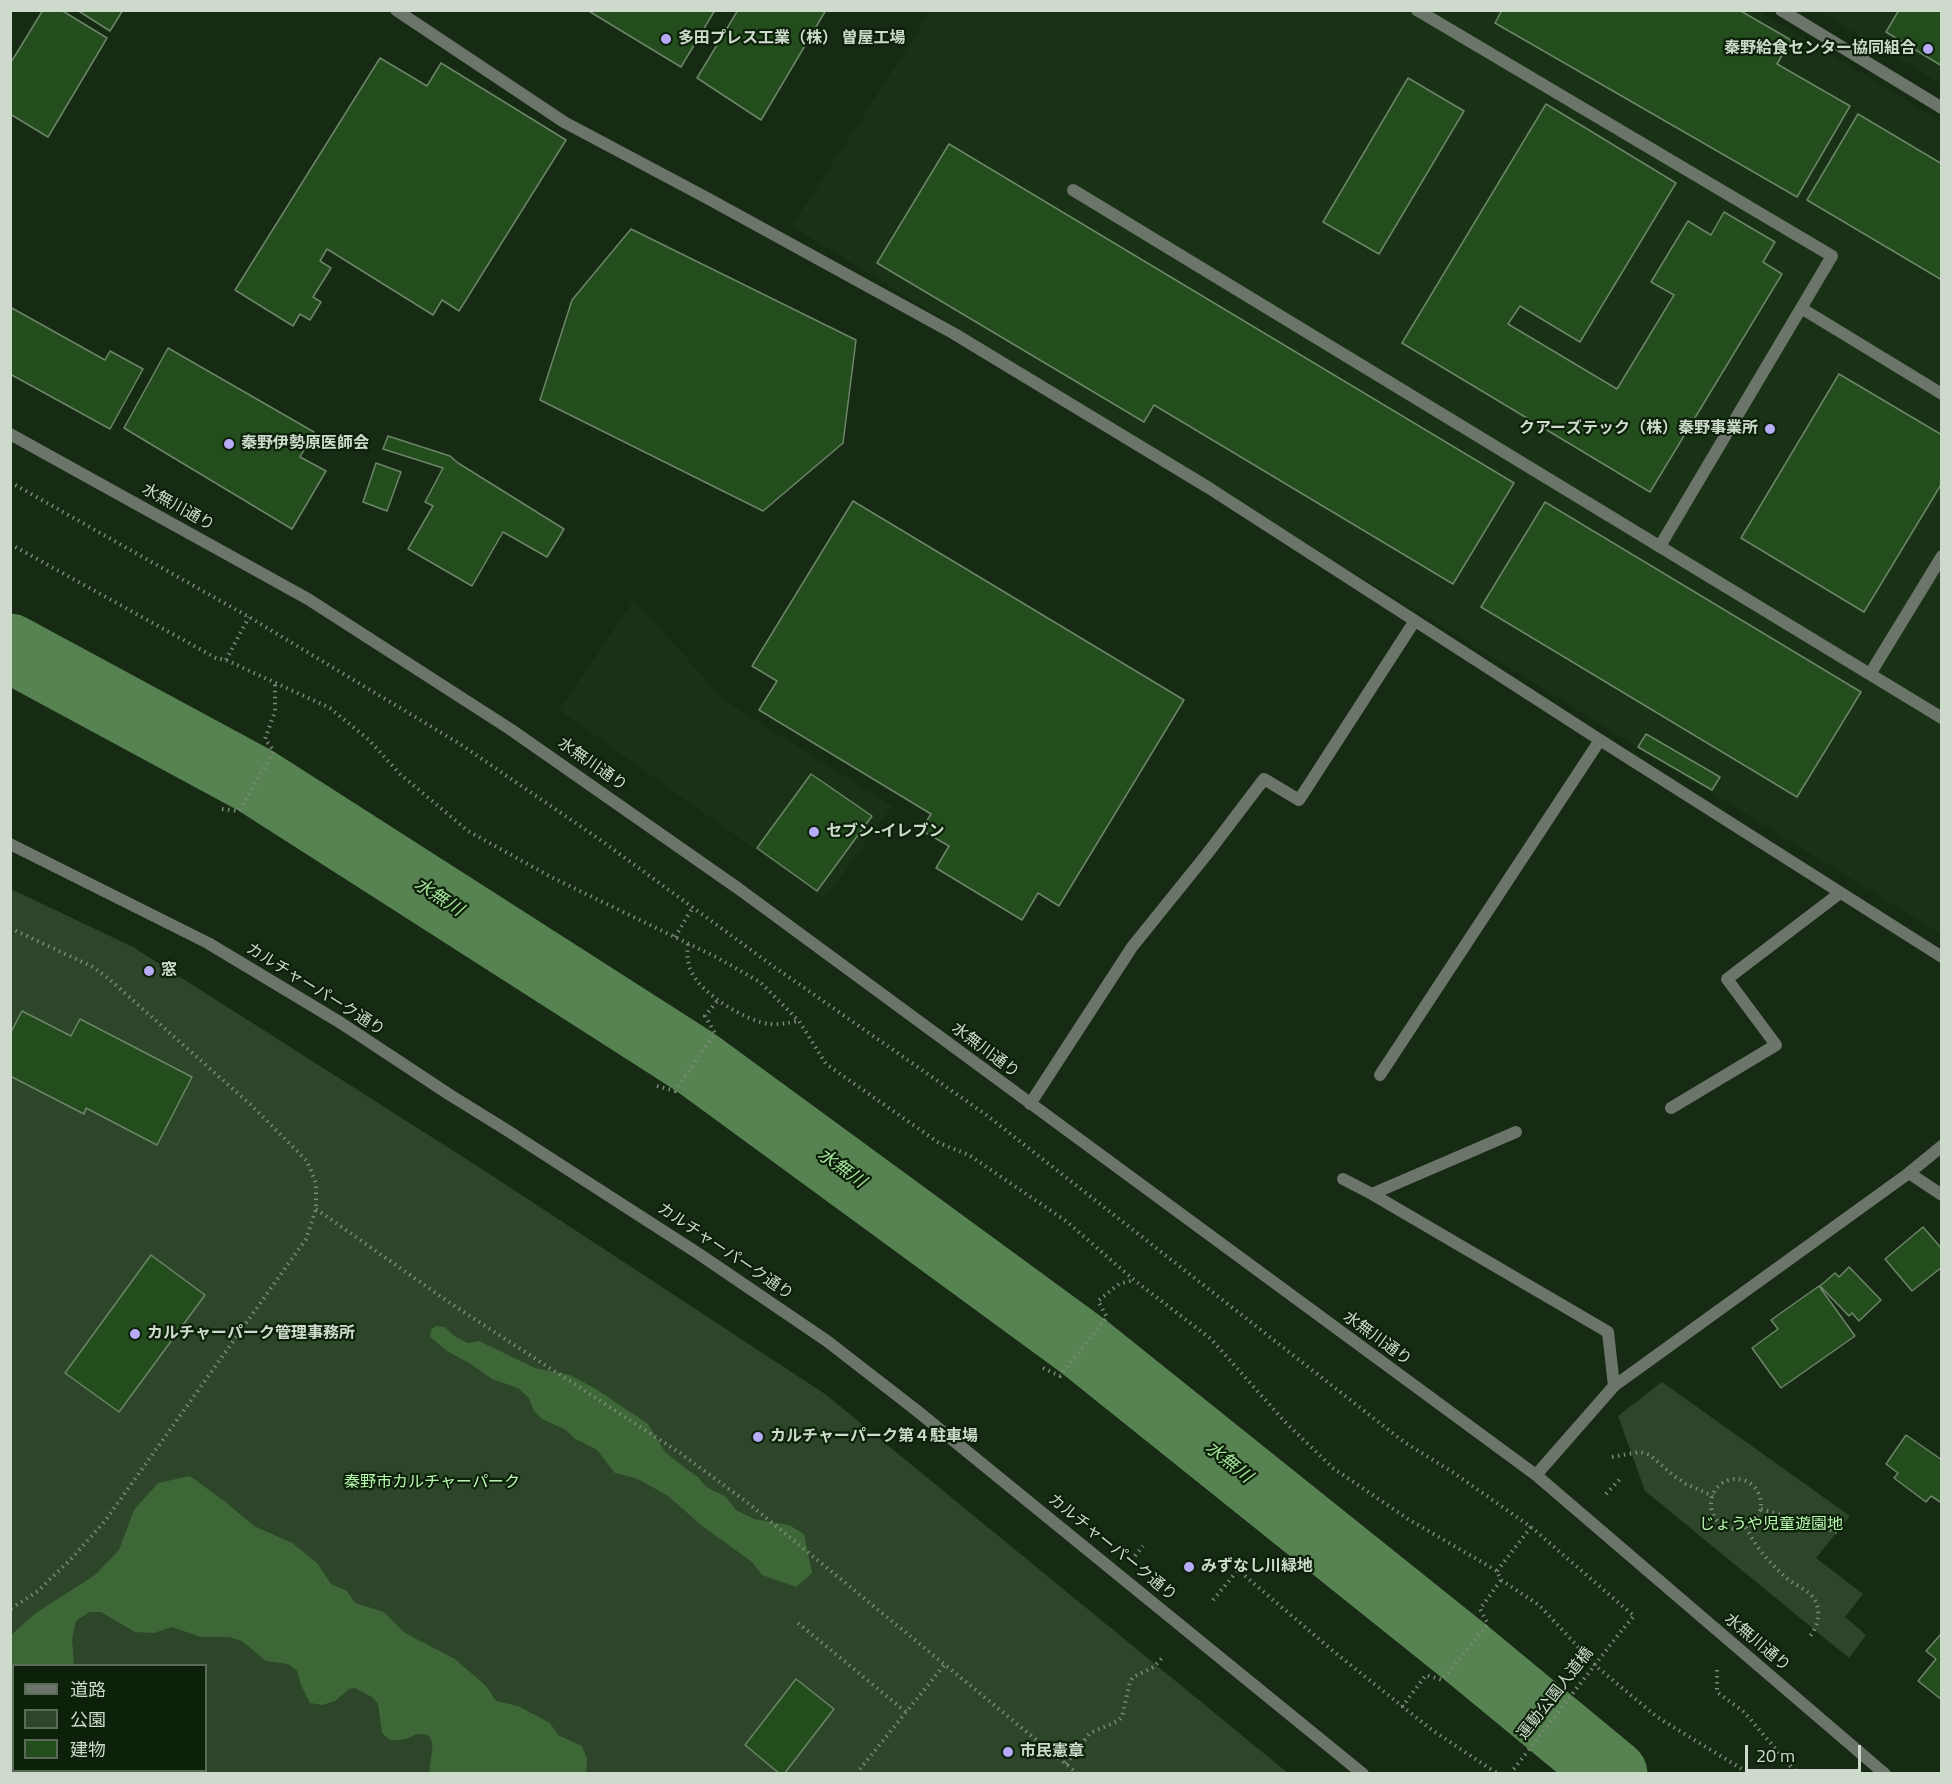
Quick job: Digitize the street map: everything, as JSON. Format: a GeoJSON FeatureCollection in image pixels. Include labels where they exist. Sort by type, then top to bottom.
{"type":"FeatureCollection","features":[{"type":"Feature","properties":{"kind":"street"},"geometry":{"type":"LineString","coordinates":[[396,10],[564,122],[707,198],[974,346],[1209,488],[1414,622],[1941,957]]}},
{"type":"Feature","properties":{"kind":"street"},"geometry":{"type":"LineString","coordinates":[[1417,10],[1832,256],[1660,546]]}},
{"type":"Feature","properties":{"kind":"street"},"geometry":{"type":"LineString","coordinates":[[1781,10],[1941,108]]}},
{"type":"Feature","properties":{"kind":"street"},"geometry":{"type":"LineString","coordinates":[[1073,190],[1941,718]]}},
{"type":"Feature","properties":{"kind":"street"},"geometry":{"type":"LineString","coordinates":[[1801,308],[1941,394]]}},
{"type":"Feature","properties":{"kind":"street","name":"水無川通り"},"geometry":{"type":"LineString","coordinates":[[10,434],[308,599],[510,729],[739,889],[1536,1475],[1885,1773]]}},
{"type":"Feature","properties":{"kind":"street"},"geometry":{"type":"LineString","coordinates":[[1870,674],[1941,556]]}},
{"type":"Feature","properties":{"kind":"street"},"geometry":{"type":"LineString","coordinates":[[1030,1104],[1132,947],[1264,779],[1299,800],[1414,622]]}},
{"type":"Feature","properties":{"kind":"street"},"geometry":{"type":"LineString","coordinates":[[1380,1075],[1600,740]]}},
{"type":"Feature","properties":{"kind":"street","name":"カルチャーパーク通り"},"geometry":{"type":"LineString","coordinates":[[10,844],[208,943],[321,1011],[699,1254],[817,1334],[916,1410],[1363,1773]]}},
{"type":"Feature","properties":{"kind":"street"},"geometry":{"type":"LineString","coordinates":[[1671,1108],[1776,1045],[1726,979],[1840,893]]}},
{"type":"Feature","properties":{"kind":"street"},"geometry":{"type":"LineString","coordinates":[[1372,1194],[1516,1132]]}},
{"type":"Feature","properties":{"kind":"street"},"geometry":{"type":"LineString","coordinates":[[1536,1475],[1614,1386],[1909,1173],[1941,1146]]}},
{"type":"Feature","properties":{"kind":"street"},"geometry":{"type":"LineString","coordinates":[[1909,1173],[1941,1195]]}},
{"type":"Feature","properties":{"kind":"street"},"geometry":{"type":"LineString","coordinates":[[1343,1179],[1608,1332],[1614,1386]]}},
{"type":"Feature","properties":{"kind":"path"},"geometry":{"type":"LineString","coordinates":[[10,482],[249,616],[460,744],[599,839],[986,1114],[1404,1442],[1454,1473],[1531,1527],[1497,1571]]}},
{"type":"Feature","properties":{"kind":"path"},"geometry":{"type":"LineString","coordinates":[[10,544],[216,657],[330,708],[369,740],[400,774],[468,831],[551,877],[688,943],[760,982],[799,1021],[826,1064],[939,1143],[969,1155],[1066,1221],[1134,1280],[1211,1339],[1285,1422],[1334,1468],[1408,1520],[1497,1571],[1501,1580],[1539,1605],[1598,1668],[1657,1717],[1750,1773]]}},
{"type":"Feature","properties":{"kind":"path"},"geometry":{"type":"LineString","coordinates":[[226,660],[249,616]]}},
{"type":"Feature","properties":{"kind":"path"},"geometry":{"type":"LineString","coordinates":[[222,809],[239,811],[274,751],[266,739],[275,711],[275,683]]}},
{"type":"Feature","properties":{"kind":"path"},"geometry":{"type":"LineString","coordinates":[[675,937],[693,908]]}},
{"type":"Feature","properties":{"kind":"path"},"geometry":{"type":"LineString","coordinates":[[10,928],[93,967],[109,979],[252,1106],[307,1161],[316,1183],[316,1209],[306,1239],[105,1521],[38,1591],[10,1609]]}},
{"type":"Feature","properties":{"kind":"path"},"geometry":{"type":"LineString","coordinates":[[688,943],[686,958],[692,974],[702,986],[719,999],[749,1018],[768,1024],[782,1025],[799,1021]]}},
{"type":"Feature","properties":{"kind":"path"},"geometry":{"type":"LineString","coordinates":[[657,1086],[675,1091],[715,1033],[705,1016],[719,999]]}},
{"type":"Feature","properties":{"kind":"path"},"geometry":{"type":"LineString","coordinates":[[316,1209],[450,1303],[680,1454],[748,1503],[1078,1773]]}},
{"type":"Feature","properties":{"kind":"path"},"geometry":{"type":"LineString","coordinates":[[1043,1368],[1060,1376],[1107,1317],[1098,1301],[1119,1284],[1134,1280]]}},
{"type":"Feature","properties":{"kind":"path"},"geometry":{"type":"LineString","coordinates":[[1612,1457],[1640,1452],[1650,1455],[1686,1484],[1713,1496]]}},
{"type":"Feature","properties":{"kind":"path"},"geometry":{"type":"LineString","coordinates":[[1606,1494],[1620,1479]]}},
{"type":"Feature","properties":{"kind":"path"},"geometry":{"type":"LineString","coordinates":[[1731,1480],[1747,1482],[1759,1493],[1761,1509],[1759,1516],[1746,1527],[1730,1528],[1717,1520],[1711,1504],[1713,1496],[1717,1489],[1731,1480]]}},
{"type":"Feature","properties":{"kind":"path"},"geometry":{"type":"LineString","coordinates":[[1761,1509],[1837,1532]]}},
{"type":"Feature","properties":{"kind":"path","name":"運動公園人道橋"},"geometry":{"type":"LineString","coordinates":[[1510,1773],[1634,1616],[1531,1527]]}},
{"type":"Feature","properties":{"kind":"path"},"geometry":{"type":"LineString","coordinates":[[1746,1527],[1751,1538],[1784,1576],[1812,1595],[1820,1613],[1815,1630],[1810,1636]]}},
{"type":"Feature","properties":{"kind":"path"},"geometry":{"type":"LineString","coordinates":[[1135,1557],[1143,1546]]}},
{"type":"Feature","properties":{"kind":"path"},"geometry":{"type":"LineString","coordinates":[[1213,1600],[1238,1570],[1333,1652],[1402,1707],[1432,1730],[1498,1773]]}},
{"type":"Feature","properties":{"kind":"path"},"geometry":{"type":"LineString","coordinates":[[1402,1707],[1426,1675],[1442,1680],[1488,1624],[1480,1609],[1501,1580]]}},
{"type":"Feature","properties":{"kind":"path"},"geometry":{"type":"LineString","coordinates":[[798,1623],[906,1712]]}},
{"type":"Feature","properties":{"kind":"path"},"geometry":{"type":"LineString","coordinates":[[1066,1764],[1090,1733],[1122,1718],[1130,1682],[1134,1677],[1155,1668],[1162,1658]]}},
{"type":"Feature","properties":{"kind":"path"},"geometry":{"type":"LineString","coordinates":[[856,1773],[945,1664]]}},
{"type":"Feature","properties":{"kind":"path"},"geometry":{"type":"LineString","coordinates":[[1717,1670],[1717,1692],[1744,1712],[1792,1768],[1799,1773]]}},
{"type":"Feature","properties":{"kind":"shaded area"},"geometry":{"type":"Polygon","coordinates":[[[931,11],[1759,11],[1941,121],[1941,934],[792,226],[931,11]]]}},
{"type":"Feature","properties":{"kind":"shaded area"},"geometry":{"type":"Polygon","coordinates":[[[1818,11],[1941,11],[1941,84],[1818,11]]]}},
{"type":"Feature","properties":{"kind":"shaded area"},"geometry":{"type":"Polygon","coordinates":[[[634,600],[725,701],[892,806],[825,899],[559,710],[634,600]]]}},
{"type":"Feature","properties":{"kind":"shaded area"},"geometry":{"type":"Polygon","coordinates":[[[436,1326],[445,1327],[454,1336],[468,1343],[479,1341],[535,1368],[570,1375],[596,1389],[648,1424],[665,1452],[698,1477],[706,1487],[725,1496],[736,1510],[754,1519],[789,1525],[804,1534],[812,1573],[796,1587],[762,1575],[752,1562],[701,1525],[668,1496],[638,1479],[615,1473],[597,1450],[574,1438],[566,1430],[542,1419],[534,1411],[529,1398],[518,1388],[492,1379],[447,1351],[430,1337],[431,1330],[436,1326]]]}},
{"type":"Feature","properties":{"kind":"shaded area"},"geometry":{"type":"Polygon","coordinates":[[[190,1476],[254,1526],[292,1543],[317,1563],[331,1584],[347,1591],[355,1603],[384,1612],[405,1633],[455,1659],[486,1686],[496,1701],[518,1706],[550,1723],[558,1735],[582,1746],[587,1759],[586,1773],[430,1773],[432,1742],[430,1738],[419,1734],[390,1740],[382,1733],[378,1704],[372,1697],[355,1688],[349,1689],[335,1701],[322,1705],[310,1703],[297,1671],[288,1664],[266,1661],[242,1641],[229,1637],[201,1637],[172,1627],[154,1633],[135,1632],[101,1612],[89,1612],[76,1621],[72,1640],[74,1664],[12,1664],[12,1772],[50,1772],[11,1773],[11,1635],[36,1613],[95,1575],[119,1550],[134,1510],[158,1483],[190,1476]]]}},
{"type":"Feature","properties":{"kind":"green space","name":"秦野市カルチャーパーク"},"geometry":{"type":"Polygon","coordinates":[[[11,889],[133,947],[485,1171],[825,1394],[1288,1773],[11,1774],[11,889]]]}},
{"type":"Feature","properties":{"kind":"green space","name":"じょうや児童遊園地"},"geometry":{"type":"Polygon","coordinates":[[[1662,1382],[1850,1516],[1816,1558],[1863,1594],[1845,1617],[1866,1635],[1849,1658],[1645,1491],[1618,1416],[1662,1382]]]}},
{"type":"Feature","properties":{"kind":"building"},"geometry":{"type":"Polygon","coordinates":[[[43,10],[61,10],[107,38],[48,137],[10,114],[10,64],[43,10]]]}},
{"type":"Feature","properties":{"kind":"building"},"geometry":{"type":"Polygon","coordinates":[[[77,10],[123,10],[110,31],[77,10]]]}},
{"type":"Feature","properties":{"kind":"building","name":"多田プレス工業（株） 曽屋工場"},"geometry":{"type":"Polygon","coordinates":[[[587,10],[715,10],[681,67],[587,10]]]}},
{"type":"Feature","properties":{"kind":"building"},"geometry":{"type":"Polygon","coordinates":[[[738,10],[826,10],[761,120],[697,78],[738,10]]]}},
{"type":"Feature","properties":{"kind":"building"},"geometry":{"type":"Polygon","coordinates":[[[1502,10],[1739,10],[1791,40],[1777,64],[1850,106],[1797,197],[1495,23],[1502,10]]]}},
{"type":"Feature","properties":{"kind":"building","name":"秦野給食センター協同組合"},"geometry":{"type":"Polygon","coordinates":[[[1899,10],[1942,10],[1942,66],[1886,32],[1899,10]]]}},
{"type":"Feature","properties":{"kind":"building"},"geometry":{"type":"Polygon","coordinates":[[[380,58],[427,86],[441,63],[566,140],[459,311],[442,300],[433,315],[327,249],[320,261],[331,268],[313,297],[321,302],[310,320],[300,314],[293,326],[235,290],[380,58]]]}},
{"type":"Feature","properties":{"kind":"building"},"geometry":{"type":"Polygon","coordinates":[[[1408,78],[1464,111],[1379,254],[1323,222],[1408,78]]]}},
{"type":"Feature","properties":{"kind":"building"},"geometry":{"type":"Polygon","coordinates":[[[1546,104],[1676,183],[1580,342],[1520,306],[1508,324],[1617,389],[1674,295],[1651,282],[1688,221],[1711,235],[1724,212],[1775,242],[1763,262],[1782,274],[1650,492],[1402,343],[1546,104]]]}},
{"type":"Feature","properties":{"kind":"building"},"geometry":{"type":"Polygon","coordinates":[[[1858,114],[1942,164],[1942,280],[1807,200],[1858,114]]]}},
{"type":"Feature","properties":{"kind":"building"},"geometry":{"type":"Polygon","coordinates":[[[949,144],[1514,483],[1453,584],[1154,405],[1144,422],[877,263],[949,144]]]}},
{"type":"Feature","properties":{"kind":"building"},"geometry":{"type":"Polygon","coordinates":[[[631,229],[856,340],[843,443],[763,511],[540,400],[572,300],[631,229]]]}},
{"type":"Feature","properties":{"kind":"building"},"geometry":{"type":"Polygon","coordinates":[[[10,307],[105,360],[110,351],[143,369],[110,429],[10,374],[10,307]]]}},
{"type":"Feature","properties":{"kind":"building","name":"秦野伊勢原医師会"},"geometry":{"type":"Polygon","coordinates":[[[168,348],[314,432],[300,457],[326,471],[292,529],[124,428],[168,348]]]}},
{"type":"Feature","properties":{"kind":"building"},"geometry":{"type":"Polygon","coordinates":[[[1839,374],[1942,435],[1942,483],[1864,612],[1741,538],[1839,374]]]}},
{"type":"Feature","properties":{"kind":"building"},"geometry":{"type":"Polygon","coordinates":[[[388,436],[450,456],[564,529],[547,557],[503,532],[472,586],[408,549],[433,506],[425,502],[443,468],[383,449],[388,436]]]}},
{"type":"Feature","properties":{"kind":"building"},"geometry":{"type":"Polygon","coordinates":[[[376,463],[401,472],[387,511],[363,502],[376,463]]]}},
{"type":"Feature","properties":{"kind":"building"},"geometry":{"type":"Polygon","coordinates":[[[853,501],[1184,700],[1059,906],[1038,893],[1022,920],[936,868],[949,846],[921,830],[931,814],[759,710],[777,681],[752,666],[853,501]]]}},
{"type":"Feature","properties":{"kind":"building"},"geometry":{"type":"Polygon","coordinates":[[[1545,502],[1861,692],[1797,797],[1481,607],[1545,502]]]}},
{"type":"Feature","properties":{"kind":"building"},"geometry":{"type":"Polygon","coordinates":[[[1646,734],[1720,777],[1712,790],[1638,747],[1646,734]]]}},
{"type":"Feature","properties":{"kind":"building","name":"セブン-イレブン"},"geometry":{"type":"Polygon","coordinates":[[[811,774],[872,816],[817,891],[757,848],[811,774]]]}},
{"type":"Feature","properties":{"kind":"building"},"geometry":{"type":"Polygon","coordinates":[[[22,1011],[71,1036],[80,1019],[192,1077],[157,1145],[86,1108],[84,1114],[10,1076],[10,1034],[22,1011]]]}},
{"type":"Feature","properties":{"kind":"building"},"geometry":{"type":"Polygon","coordinates":[[[1923,1227],[1942,1249],[1942,1267],[1912,1291],[1885,1259],[1923,1227]]]}},
{"type":"Feature","properties":{"kind":"building","name":"カルチャーパーク管理事務所"},"geometry":{"type":"Polygon","coordinates":[[[151,1255],[205,1295],[119,1412],[65,1373],[151,1255]]]}},
{"type":"Feature","properties":{"kind":"building"},"geometry":{"type":"Polygon","coordinates":[[[1849,1267],[1881,1300],[1859,1321],[1852,1313],[1849,1316],[1820,1286],[1835,1273],[1839,1277],[1849,1267]]]}},
{"type":"Feature","properties":{"kind":"building"},"geometry":{"type":"Polygon","coordinates":[[[1819,1286],[1855,1336],[1781,1388],[1752,1348],[1778,1329],[1771,1320],[1819,1286]]]}},
{"type":"Feature","properties":{"kind":"building"},"geometry":{"type":"Polygon","coordinates":[[[1906,1435],[1942,1460],[1942,1503],[1931,1496],[1926,1502],[1894,1478],[1898,1473],[1886,1464],[1906,1435]]]}},
{"type":"Feature","properties":{"kind":"building"},"geometry":{"type":"Polygon","coordinates":[[[1942,1633],[1942,1700],[1918,1681],[1936,1659],[1926,1651],[1942,1633]]]}},
{"type":"Feature","properties":{"kind":"building"},"geometry":{"type":"Polygon","coordinates":[[[796,1679],[834,1709],[784,1774],[780,1774],[745,1745],[796,1679]]]}},
{"type":"Feature","properties":{"kind":"waterway","name":"水無川"},"geometry":{"type":"LineString","coordinates":[[10,648],[256,781],[695,1062],[1083,1346],[1465,1652],[1613,1774]]}},
{"type":"Feature","properties":{"kind":"place","name":"多田プレス工業（株） 曽屋工場"},"geometry":{"type":"Point","coordinates":[666,39]}},
{"type":"Feature","properties":{"kind":"place","name":"秦野給食センター協同組合"},"geometry":{"type":"Point","coordinates":[1928,49]}},
{"type":"Feature","properties":{"kind":"place","name":"クアーズテック（株）秦野事業所"},"geometry":{"type":"Point","coordinates":[1770,429]}},
{"type":"Feature","properties":{"kind":"place","name":"秦野伊勢原医師会"},"geometry":{"type":"Point","coordinates":[229,444]}},
{"type":"Feature","properties":{"kind":"place","name":"セブン-イレブン"},"geometry":{"type":"Point","coordinates":[814,832]}},
{"type":"Feature","properties":{"kind":"place","name":"窓"},"geometry":{"type":"Point","coordinates":[149,971]}},
{"type":"Feature","properties":{"kind":"place","name":"カルチャーパーク管理事務所"},"geometry":{"type":"Point","coordinates":[135,1334]}},
{"type":"Feature","properties":{"kind":"place","name":"カルチャーパーク第４駐車場"},"geometry":{"type":"Point","coordinates":[758,1437]}},
{"type":"Feature","properties":{"kind":"place","name":"みずなし川緑地"},"geometry":{"type":"Point","coordinates":[1189,1567]}},
{"type":"Feature","properties":{"kind":"place","name":"市民憲章"},"geometry":{"type":"Point","coordinates":[1008,1752]}}]}
